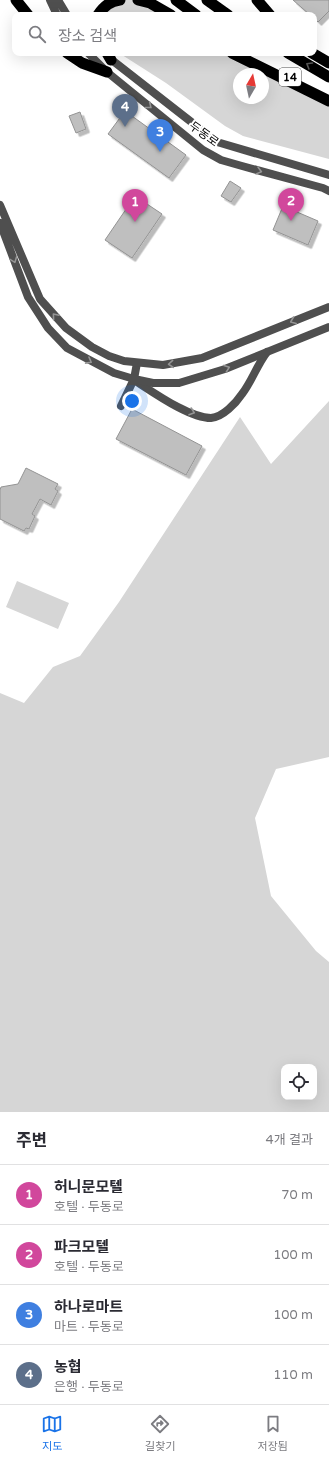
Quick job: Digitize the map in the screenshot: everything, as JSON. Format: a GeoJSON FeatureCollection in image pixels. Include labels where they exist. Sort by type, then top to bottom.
{"type":"FeatureCollection","features":[{"type":"Feature","properties":{"kind":"highway"},"geometry":{"type":"LineString","coordinates":[[16,0],[26,12]]}},
{"type":"Feature","properties":{"kind":"highway"},"geometry":{"type":"LineString","coordinates":[[101,12],[106,6],[114,1],[120,0]]}},
{"type":"Feature","properties":{"kind":"highway"},"geometry":{"type":"LineString","coordinates":[[138,0],[150,3],[166,12]]}},
{"type":"Feature","properties":{"kind":"highway"},"geometry":{"type":"LineString","coordinates":[[176,0],[192,12]]}},
{"type":"Feature","properties":{"kind":"highway"},"geometry":{"type":"LineString","coordinates":[[208,0],[224,12]]}},
{"type":"Feature","properties":{"kind":"highway"},"geometry":{"type":"LineString","coordinates":[[257,0],[267,12]]}},
{"type":"Feature","properties":{"kind":"highway"},"geometry":{"type":"LineString","coordinates":[[72,56],[82,63],[107,72]]}},
{"type":"Feature","properties":{"kind":"highway"},"geometry":{"type":"LineString","coordinates":[[238,56],[329,100]]}},
{"type":"Feature","properties":{"kind":"highway","name":"14"},"geometry":{"type":"LineString","coordinates":[[256,56],[329,100]]}},
{"type":"Feature","properties":{"kind":"highway","name":"14"},"geometry":{"type":"LineString","coordinates":[[293,56],[329,77]]}},
{"type":"Feature","properties":{"kind":"highway"},"geometry":{"type":"LineString","coordinates":[[317,56],[329,63]]}},
{"type":"Feature","properties":{"kind":"street"},"geometry":{"type":"LineString","coordinates":[[50,0],[56,12]]}},
{"type":"Feature","properties":{"kind":"street"},"geometry":{"type":"LineString","coordinates":[[58,0],[65,12]]}},
{"type":"Feature","properties":{"kind":"street","name":"두동로"},"geometry":{"type":"LineString","coordinates":[[91,56],[107,72],[203,150],[221,160],[323,188],[329,191]]}},
{"type":"Feature","properties":{"kind":"street","name":"두동로"},"geometry":{"type":"LineString","coordinates":[[108,56],[217,142],[329,175]]}},
{"type":"Feature","properties":{"kind":"street"},"geometry":{"type":"LineString","coordinates":[[0,205],[40,299],[62,324],[92,347],[109,356],[137,364],[170,364],[202,358],[329,307]]}},
{"type":"Feature","properties":{"kind":"street"},"geometry":{"type":"LineString","coordinates":[[0,223],[28,297],[48,328],[72,351],[114,373],[153,383],[179,383],[225,369],[329,327]]}},
{"type":"Feature","properties":{"kind":"street"},"geometry":{"type":"LineString","coordinates":[[134,379],[183,409],[205,416],[216,417],[229,408],[241,396],[267,352]]}},
{"type":"Feature","properties":{"kind":"street"},"geometry":{"type":"LineString","coordinates":[[120,406],[134,379],[137,364]]}},
{"type":"Feature","properties":{"kind":"shaded area"},"geometry":{"type":"Polygon","coordinates":[[[120,0],[138,0],[164,12],[102,12],[120,0]]]}},
{"type":"Feature","properties":{"kind":"shaded area"},"geometry":{"type":"Polygon","coordinates":[[[124,56],[238,56],[262,68],[233,68],[233,104],[269,104],[269,71],[329,101],[329,159],[243,136],[225,126],[166,83],[124,56]]]}},
{"type":"Feature","properties":{"kind":"shaded area"},"geometry":{"type":"Polygon","coordinates":[[[329,401],[329,757],[276,769],[255,818],[271,896],[316,951],[329,962],[329,1112],[0,1112],[0,693],[24,703],[53,667],[80,656],[119,602],[240,417],[271,464],[329,401]]]}},
{"type":"Feature","properties":{"kind":"shaded area"},"geometry":{"type":"Polygon","coordinates":[[[17,581],[69,603],[58,629],[6,607],[17,581]]]}},
{"type":"Feature","properties":{"kind":"building"},"geometry":{"type":"Polygon","coordinates":[[[293,0],[329,0],[329,11],[318,22],[317,12],[307,12],[293,0]]]}},
{"type":"Feature","properties":{"kind":"building"},"geometry":{"type":"Polygon","coordinates":[[[125,111],[186,155],[169,178],[108,134],[125,111]]]}},
{"type":"Feature","properties":{"kind":"building"},"geometry":{"type":"Polygon","coordinates":[[[80,112],[86,129],[76,133],[69,116],[80,112]]]}},
{"type":"Feature","properties":{"kind":"building"},"geometry":{"type":"Polygon","coordinates":[[[230,181],[241,188],[231,202],[221,196],[230,181]]]}},
{"type":"Feature","properties":{"kind":"building"},"geometry":{"type":"Polygon","coordinates":[[[135,196],[162,214],[132,258],[105,240],[135,196]]]}},
{"type":"Feature","properties":{"kind":"building"},"geometry":{"type":"Polygon","coordinates":[[[283,206],[318,221],[308,245],[273,230],[283,206]]]}},
{"type":"Feature","properties":{"kind":"building"},"geometry":{"type":"Polygon","coordinates":[[[132,409],[202,446],[186,475],[116,439],[132,409]]]}},
{"type":"Feature","properties":{"kind":"building"},"geometry":{"type":"Polygon","coordinates":[[[26,468],[58,484],[55,489],[58,491],[51,505],[40,499],[32,514],[35,516],[29,529],[26,528],[24,531],[0,519],[0,490],[1,487],[18,484],[26,468]]]}},
{"type":"Feature","properties":{"kind":"place","name":"농협"},"geometry":{"type":"Point","coordinates":[125,127]}},
{"type":"Feature","properties":{"kind":"place","name":"하나로마트"},"geometry":{"type":"Point","coordinates":[160,152]}},
{"type":"Feature","properties":{"kind":"place","name":"파크모텔"},"geometry":{"type":"Point","coordinates":[291,221]}},
{"type":"Feature","properties":{"kind":"place","name":"허니문모텔"},"geometry":{"type":"Point","coordinates":[135,222]}}]}
